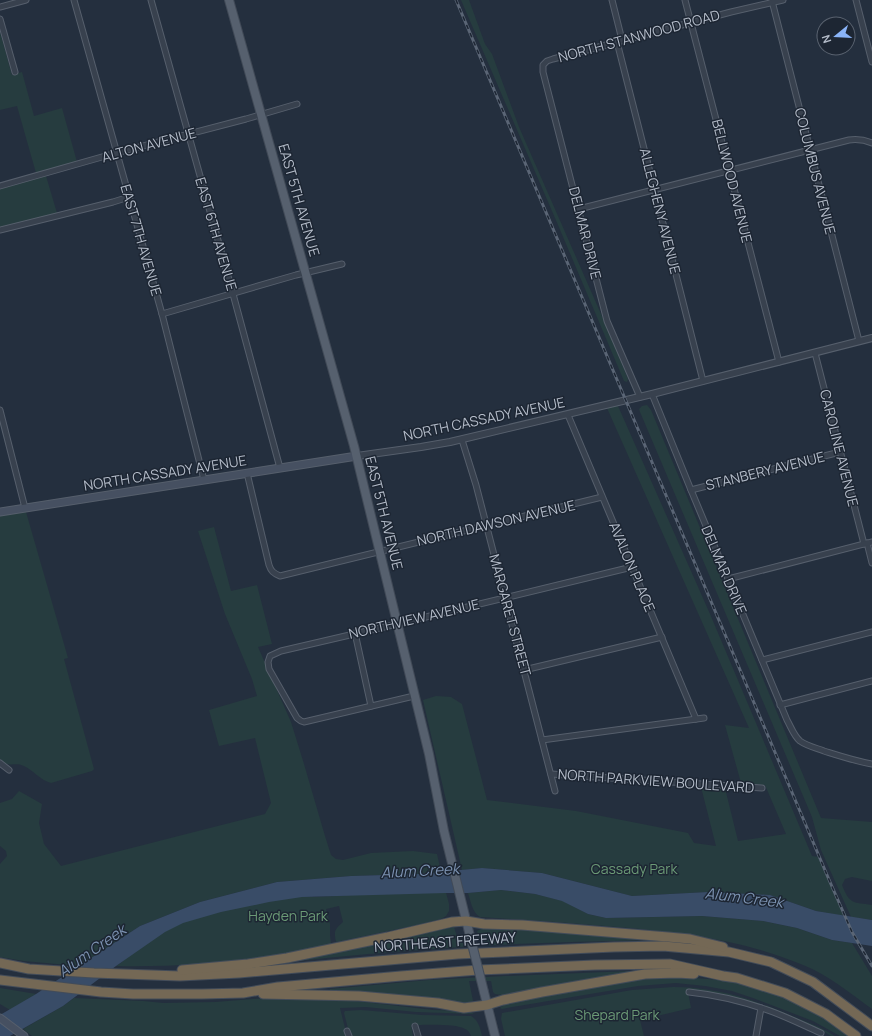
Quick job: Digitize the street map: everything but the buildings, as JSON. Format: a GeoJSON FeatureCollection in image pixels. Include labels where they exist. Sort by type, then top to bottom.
{"type":"FeatureCollection","features":[{"type":"Feature","properties":{"kind":"highway"},"geometry":{"type":"LineString","coordinates":[[130,974],[241,965],[287,958],[452,922],[466,921],[484,924],[522,925],[690,939],[728,948],[762,960]]}},
{"type":"Feature","properties":{"kind":"highway","name":"NORTHEAST FREEWAY"},"geometry":{"type":"LineString","coordinates":[[0,963],[29,969],[180,976],[239,973],[458,954],[662,946],[729,952],[771,962],[813,982],[872,1026]]}},
{"type":"Feature","properties":{"kind":"highway"},"geometry":{"type":"LineString","coordinates":[[243,993],[278,987],[504,968],[670,964],[723,976]]}},
{"type":"Feature","properties":{"kind":"highway"},"geometry":{"type":"LineString","coordinates":[[0,980],[116,993],[243,993],[359,996],[438,1003],[464,1008],[487,1005],[542,992],[645,974],[677,972],[737,978],[785,993],[826,1014],[856,1036]]}},
{"type":"Feature","properties":{"kind":"main road","name":"EAST 5TH AVENUE"},"geometry":{"type":"LineString","coordinates":[[229,0],[357,456],[429,754],[462,907],[495,1036]]}},
{"type":"Feature","properties":{"kind":"main road","name":"NORTH CASSADY AVENUE"},"geometry":{"type":"LineString","coordinates":[[0,512],[357,456]]}},
{"type":"Feature","properties":{"kind":"main road"},"geometry":{"type":"LineString","coordinates":[[0,1018],[24,1036]]}},
{"type":"Feature","properties":{"kind":"street"},"geometry":{"type":"LineString","coordinates":[[0,7],[26,0]]}},
{"type":"Feature","properties":{"kind":"street","name":"EAST 7TH AVENUE"},"geometry":{"type":"LineString","coordinates":[[74,0],[162,314],[204,480]]}},
{"type":"Feature","properties":{"kind":"street","name":"EAST 6TH AVENUE"},"geometry":{"type":"LineString","coordinates":[[151,0],[280,468]]}},
{"type":"Feature","properties":{"kind":"street","name":"ALLEGHENY AVENUE"},"geometry":{"type":"LineString","coordinates":[[612,0],[654,190],[703,381]]}},
{"type":"Feature","properties":{"kind":"street","name":"BELLWOOD AVENUE"},"geometry":{"type":"LineString","coordinates":[[685,0],[779,362]]}},
{"type":"Feature","properties":{"kind":"street","name":"NORTH STANWOOD ROAD"},"geometry":{"type":"LineString","coordinates":[[543,65],[553,58],[731,12],[784,0]]}},
{"type":"Feature","properties":{"kind":"street"},"geometry":{"type":"LineString","coordinates":[[856,0],[871,52],[872,62]]}},
{"type":"Feature","properties":{"kind":"street","name":"COLUMBUS AVENUE"},"geometry":{"type":"LineString","coordinates":[[772,2],[859,341]]}},
{"type":"Feature","properties":{"kind":"street"},"geometry":{"type":"LineString","coordinates":[[0,19],[15,72]]}},
{"type":"Feature","properties":{"kind":"street","name":"DELMAR DRIVE"},"geometry":{"type":"LineString","coordinates":[[543,65],[543,72],[608,321],[640,397]]}},
{"type":"Feature","properties":{"kind":"street","name":"ALTON AVENUE"},"geometry":{"type":"LineString","coordinates":[[0,186],[297,104]]}},
{"type":"Feature","properties":{"kind":"street"},"geometry":{"type":"LineString","coordinates":[[578,209],[853,139],[866,140],[872,143]]}},
{"type":"Feature","properties":{"kind":"street"},"geometry":{"type":"LineString","coordinates":[[0,230],[129,197]]}},
{"type":"Feature","properties":{"kind":"street"},"geometry":{"type":"LineString","coordinates":[[162,314],[342,264]]}},
{"type":"Feature","properties":{"kind":"street","name":"NORTH CASSADY AVENUE"},"geometry":{"type":"LineString","coordinates":[[357,456],[462,440],[568,415],[872,338]]}},
{"type":"Feature","properties":{"kind":"street","name":"CAROLINE AVENUE"},"geometry":{"type":"LineString","coordinates":[[815,353],[840,452],[868,543],[872,563]]}},
{"type":"Feature","properties":{"kind":"street","name":"DELMAR DRIVE"},"geometry":{"type":"LineString","coordinates":[[652,394],[690,490],[780,705],[796,737],[802,742],[815,748],[852,760],[872,764]]}},
{"type":"Feature","properties":{"kind":"street"},"geometry":{"type":"LineString","coordinates":[[0,410],[25,508]]}},
{"type":"Feature","properties":{"kind":"street","name":"AVALON PLACE"},"geometry":{"type":"LineString","coordinates":[[568,415],[696,719]]}},
{"type":"Feature","properties":{"kind":"street","name":"MARGARET STREET"},"geometry":{"type":"LineString","coordinates":[[462,440],[487,526],[555,791]]}},
{"type":"Feature","properties":{"kind":"street","name":"STANBERY AVENUE"},"geometry":{"type":"LineString","coordinates":[[690,490],[840,452]]}},
{"type":"Feature","properties":{"kind":"street","name":"NORTH DAWSON AVENUE"},"geometry":{"type":"LineString","coordinates":[[247,473],[270,569],[280,576],[602,497]]}},
{"type":"Feature","properties":{"kind":"street"},"geometry":{"type":"LineString","coordinates":[[728,578],[868,543]]}},
{"type":"Feature","properties":{"kind":"street","name":"NORTHVIEW AVENUE"},"geometry":{"type":"LineString","coordinates":[[371,706],[308,722],[301,722],[294,714],[269,669],[268,662],[270,656],[281,650],[397,624],[632,567]]}},
{"type":"Feature","properties":{"kind":"street"},"geometry":{"type":"LineString","coordinates":[[762,660],[872,632]]}},
{"type":"Feature","properties":{"kind":"street"},"geometry":{"type":"LineString","coordinates":[[355,633],[371,706],[414,696]]}},
{"type":"Feature","properties":{"kind":"street"},"geometry":{"type":"LineString","coordinates":[[524,670],[662,637]]}},
{"type":"Feature","properties":{"kind":"street"},"geometry":{"type":"LineString","coordinates":[[780,705],[872,681]]}},
{"type":"Feature","properties":{"kind":"street"},"geometry":{"type":"LineString","coordinates":[[542,740],[704,718]]}},
{"type":"Feature","properties":{"kind":"street"},"geometry":{"type":"LineString","coordinates":[[0,763],[9,770]]}},
{"type":"Feature","properties":{"kind":"street","name":"NORTH PARKVIEW BOULEVARD"},"geometry":{"type":"LineString","coordinates":[[551,774],[762,788]]}},
{"type":"Feature","properties":{"kind":"street"},"geometry":{"type":"LineString","coordinates":[[689,992],[723,998],[761,1008],[821,1034]]}},
{"type":"Feature","properties":{"kind":"street"},"geometry":{"type":"LineString","coordinates":[[756,1036],[761,1008]]}},
{"type":"Feature","properties":{"kind":"street"},"geometry":{"type":"LineString","coordinates":[[415,1026],[418,1036]]}},
{"type":"Feature","properties":{"kind":"green space"},"geometry":{"type":"Polygon","coordinates":[[[461,0],[469,0],[485,44],[492,54],[519,127],[608,330],[628,379],[627,382],[624,381],[461,0]]]}},
{"type":"Feature","properties":{"kind":"green space"},"geometry":{"type":"Polygon","coordinates":[[[0,32],[12,75],[22,72],[34,116],[62,108],[77,162],[36,173],[17,106],[0,110],[0,32]]]}},
{"type":"Feature","properties":{"kind":"green space"},"geometry":{"type":"Polygon","coordinates":[[[46,176],[57,213],[0,227],[0,189],[46,176]]]}},
{"type":"Feature","properties":{"kind":"green space"},"geometry":{"type":"Polygon","coordinates":[[[647,405],[651,410],[821,818],[872,822],[872,881],[852,877],[845,879],[842,885],[847,896],[856,903],[872,905],[872,920],[851,917],[821,850],[812,817],[640,412],[639,409],[642,406],[647,405]]]}},
{"type":"Feature","properties":{"kind":"green space","name":"Cassady Park"},"geometry":{"type":"Polygon","coordinates":[[[618,406],[710,614],[812,856],[819,857],[845,916],[816,911],[770,895],[708,892],[632,896],[542,873],[482,868],[462,870],[423,700],[436,696],[451,697],[462,704],[487,800],[576,811],[688,833],[694,843],[716,846],[701,787],[725,788],[738,841],[786,834],[765,785],[741,783],[725,725],[749,728],[607,408],[618,406]]]}},
{"type":"Feature","properties":{"kind":"green space"},"geometry":{"type":"Polygon","coordinates":[[[26,512],[68,658],[64,659],[94,769],[92,771],[51,783],[43,780],[24,766],[17,764],[6,764],[0,759],[0,516],[26,512]]]}},
{"type":"Feature","properties":{"kind":"green space"},"geometry":{"type":"Polygon","coordinates":[[[214,527],[231,591],[257,585],[272,644],[258,647],[291,722],[331,855],[336,859],[343,860],[371,853],[413,851],[437,854],[441,872],[351,876],[277,882],[200,902],[140,926],[79,966],[24,961],[0,957],[0,864],[7,856],[6,851],[0,846],[0,803],[12,799],[19,791],[42,804],[39,823],[44,844],[61,866],[265,814],[271,803],[255,738],[219,746],[209,710],[257,696],[252,679],[225,614],[198,531],[214,527]]]}},
{"type":"Feature","properties":{"kind":"green space","name":"Hayden Park"},"geometry":{"type":"Polygon","coordinates":[[[444,885],[449,904],[449,911],[446,916],[441,919],[417,925],[336,942],[335,931],[343,922],[339,906],[326,909],[330,924],[331,944],[280,955],[239,961],[157,966],[116,966],[163,923],[282,894],[314,897],[336,896],[444,885]]]}},
{"type":"Feature","properties":{"kind":"green space"},"geometry":{"type":"Polygon","coordinates":[[[501,890],[535,894],[563,901],[588,914],[606,918],[702,916],[763,921],[797,928],[832,940],[852,943],[872,976],[872,1009],[839,985],[812,969],[781,956],[735,943],[712,938],[641,929],[480,917],[477,915],[472,906],[468,893],[501,890]]]}},
{"type":"Feature","properties":{"kind":"green space"},"geometry":{"type":"Polygon","coordinates":[[[454,927],[459,943],[481,943],[477,931],[484,927],[593,934],[650,940],[488,945],[297,961],[297,959],[454,927]]]}},
{"type":"Feature","properties":{"kind":"green space"},"geometry":{"type":"Polygon","coordinates":[[[631,971],[632,973],[502,995],[495,994],[493,992],[491,981],[469,981],[473,1001],[467,1003],[329,992],[330,989],[429,980],[631,971]]]}},
{"type":"Feature","properties":{"kind":"green space"},"geometry":{"type":"Polygon","coordinates":[[[653,978],[713,979],[733,982],[765,990],[810,1010],[853,1036],[840,1036],[813,1021],[732,991],[676,983],[638,986],[502,1009],[500,1008],[505,1003],[653,978]]]}},
{"type":"Feature","properties":{"kind":"green space","name":"Shepard Park"},"geometry":{"type":"Polygon","coordinates":[[[673,987],[718,991],[761,1004],[760,1006],[688,992],[691,1008],[640,1020],[644,1036],[505,1036],[501,1019],[502,1013],[632,990],[673,987]]]}},
{"type":"Feature","properties":{"kind":"green space"},"geometry":{"type":"Polygon","coordinates":[[[0,988],[36,994],[10,1010],[0,1004],[0,988]]]}},
{"type":"Feature","properties":{"kind":"green space"},"geometry":{"type":"Polygon","coordinates":[[[280,997],[338,999],[433,1010],[469,1011],[474,1014],[416,1012],[366,1007],[340,1008],[347,1036],[32,1036],[23,1029],[74,998],[163,1003],[215,1002],[280,997]]]}},
{"type":"Feature","properties":{"kind":"green space"},"geometry":{"type":"Polygon","coordinates":[[[766,1005],[819,1027],[835,1036],[831,1036],[822,1030],[765,1008],[766,1005]]]}},
{"type":"Feature","properties":{"kind":"green space"},"geometry":{"type":"Polygon","coordinates":[[[361,1010],[422,1015],[471,1016],[480,1027],[482,1036],[471,1036],[467,1030],[461,1027],[447,1025],[411,1025],[413,1036],[350,1036],[344,1013],[345,1011],[361,1010]]]}},
{"type":"Feature","properties":{"kind":"water","name":"Alum Creek"},"geometry":{"type":"Polygon","coordinates":[[[482,868],[542,873],[632,896],[708,892],[770,895],[816,911],[872,920],[872,946],[832,940],[797,928],[763,921],[702,916],[606,918],[588,914],[562,901],[535,894],[501,890],[468,893],[302,897],[221,912],[183,923],[165,932],[116,966],[63,1006],[10,1036],[0,1036],[0,1015],[36,994],[140,926],[200,902],[277,882],[351,876],[418,874],[482,868]]]}},
{"type":"Feature","properties":{"kind":"railway"},"geometry":{"type":"LineString","coordinates":[[456,0],[830,882],[852,932],[872,966]]}}]}
